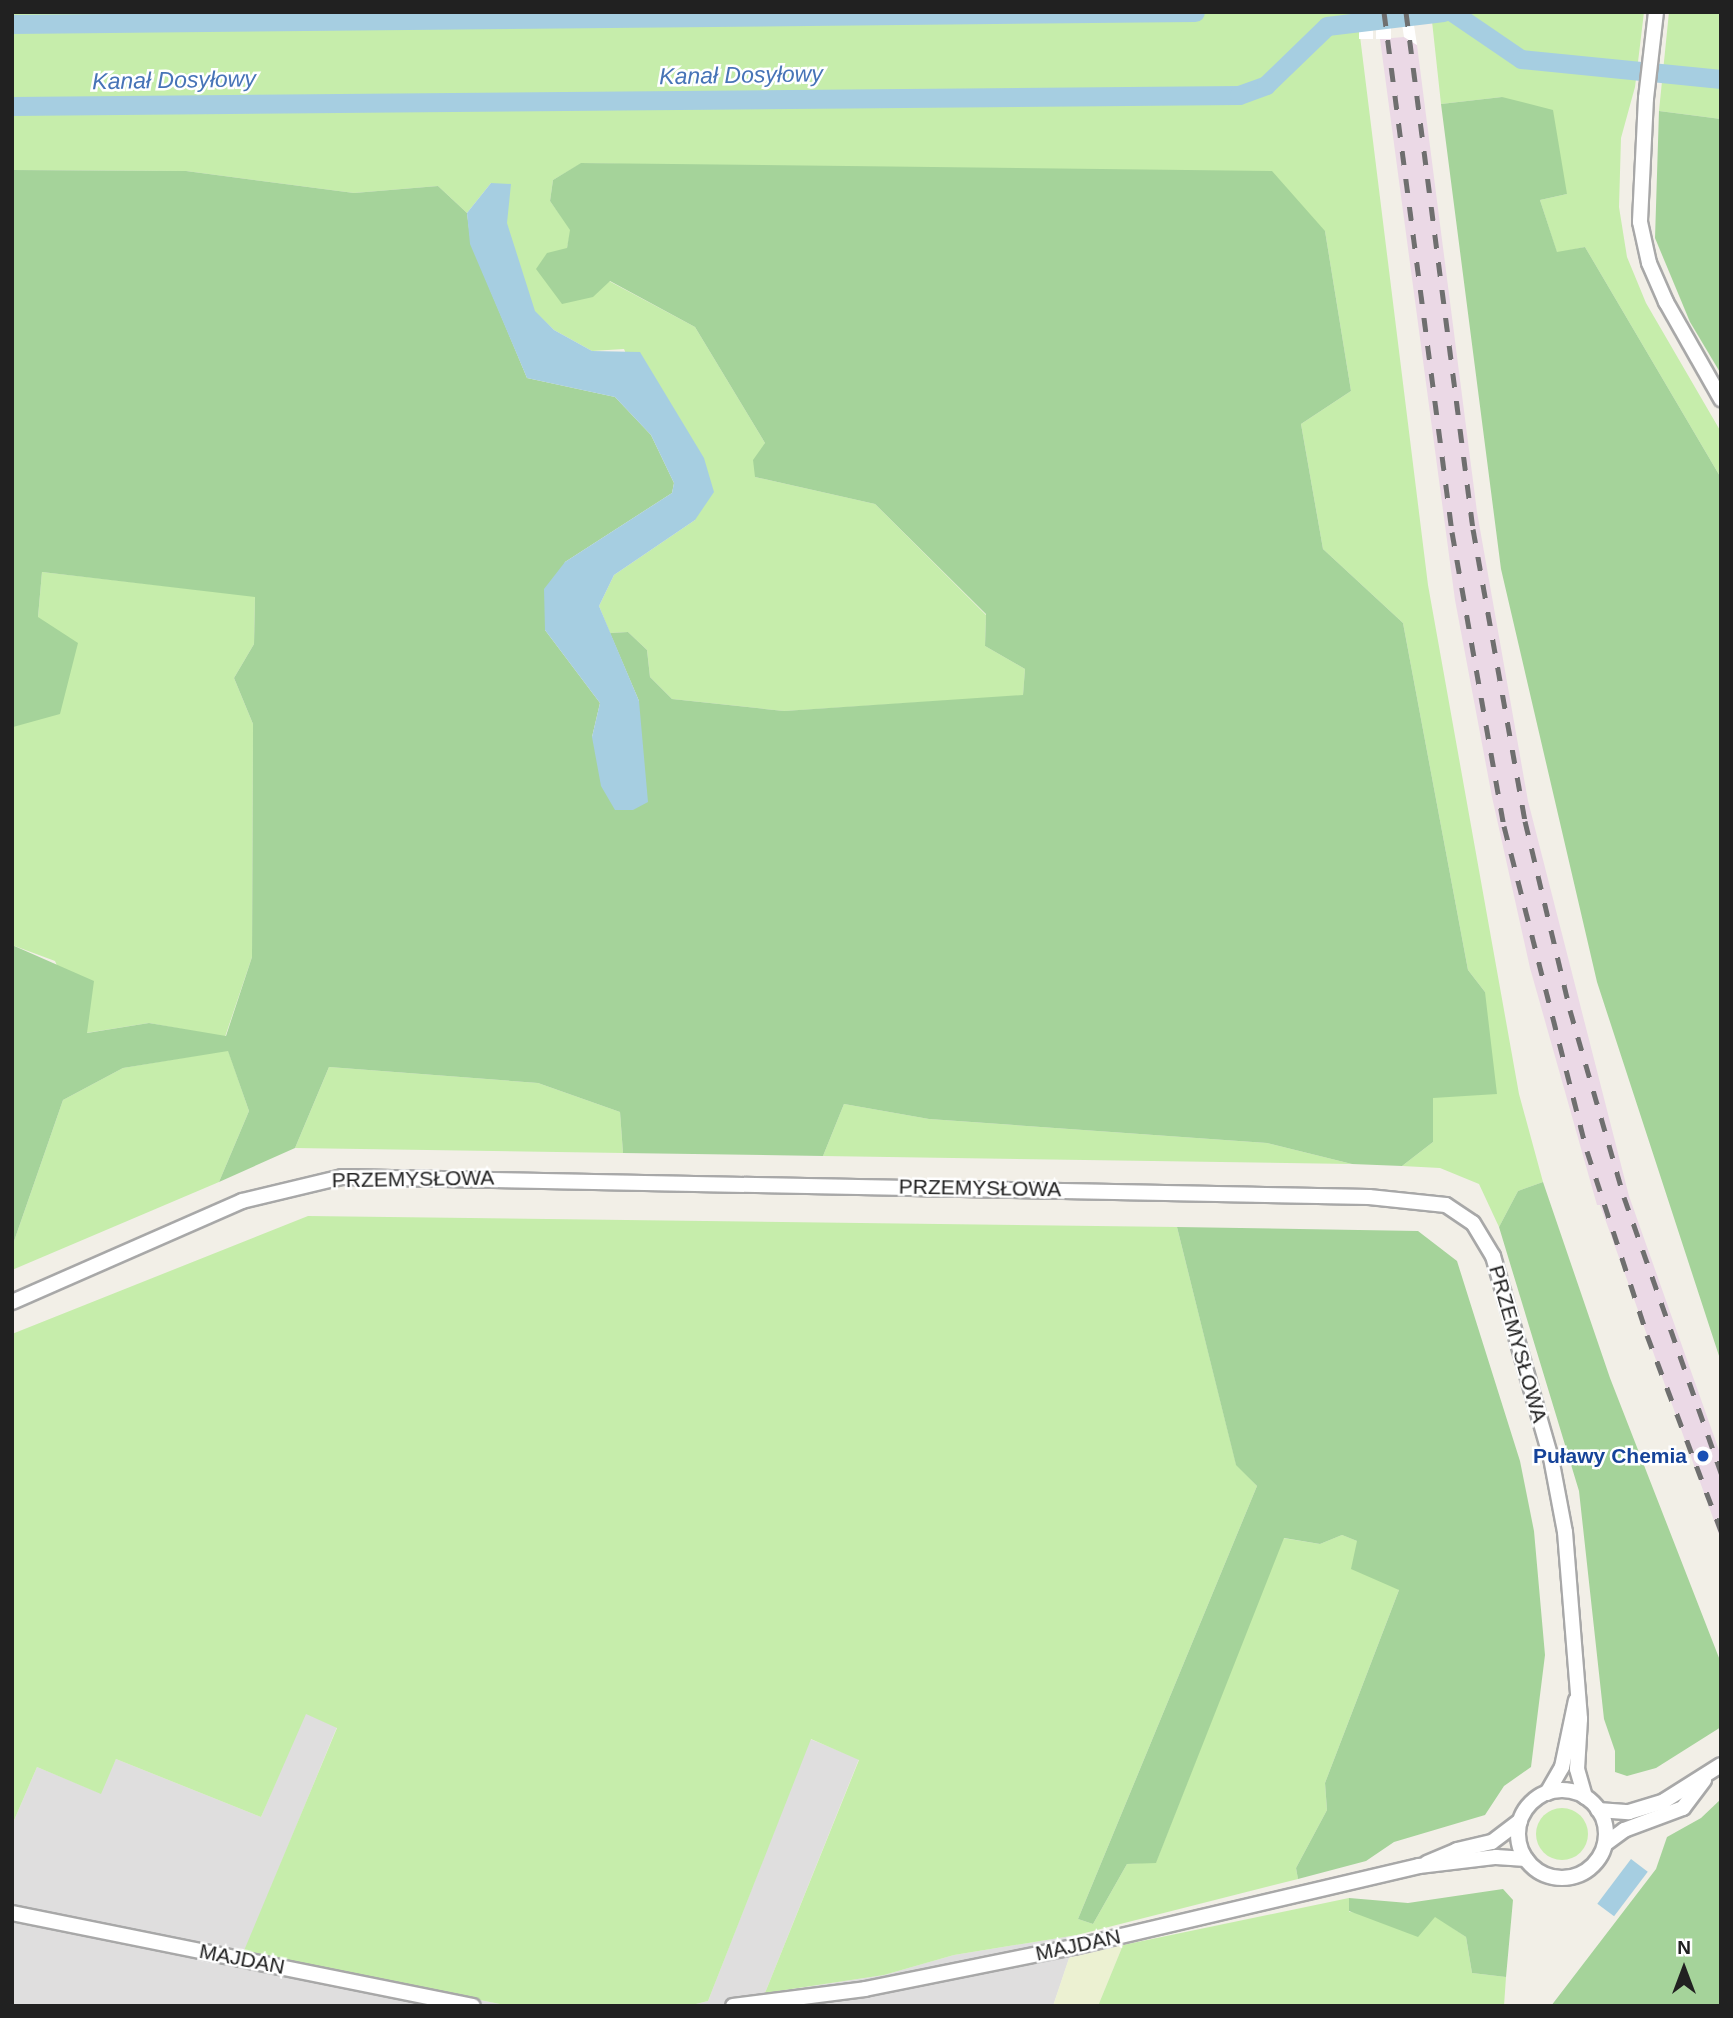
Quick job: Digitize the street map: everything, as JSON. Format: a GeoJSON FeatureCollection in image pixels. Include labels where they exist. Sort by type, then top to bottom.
{"type":"FeatureCollection","features":[{"type":"Feature","properties":{"kind":"street"},"geometry":{"type":"LineString","coordinates":[[1655,15],[1646,98],[1640,222],[1649,263],[1665,302],[1721,399]]}},
{"type":"Feature","properties":{"kind":"street","name":"PRZEMYSŁOWA"},"geometry":{"type":"LineString","coordinates":[[12,1302],[242,1201],[342,1177],[1422,1199],[1446,1205],[1473,1223],[1493,1256],[1551,1458],[1565,1532],[1581,1735],[1577,1769],[1585,1797]]}},
{"type":"Feature","properties":{"kind":"street","name":"PRZEMYSŁOWA"},"geometry":{"type":"LineString","coordinates":[[1547,1793],[1562,1767],[1577,1699]]}},
{"type":"Feature","properties":{"kind":"street"},"geometry":{"type":"LineString","coordinates":[[1605,1844],[1605,1826],[1598,1810],[1585,1797],[1566,1791],[1547,1793],[1531,1804],[1520,1821],[1519,1841],[1526,1859],[1548,1876],[1566,1878],[1594,1864],[1605,1844],[1624,1830],[1683,1808],[1704,1780],[1721,1765]]}},
{"type":"Feature","properties":{"kind":"street"},"geometry":{"type":"LineString","coordinates":[[1598,1810],[1632,1811],[1704,1780]]}},
{"type":"Feature","properties":{"kind":"street","name":"MAJDAN"},"geometry":{"type":"LineString","coordinates":[[1419,1866],[1458,1850],[1492,1842],[1520,1821]]}},
{"type":"Feature","properties":{"kind":"street","name":"MAJDAN"},"geometry":{"type":"LineString","coordinates":[[733,2006],[865,1989],[1074,1947],[1419,1866],[1496,1857],[1526,1859]]}},
{"type":"Feature","properties":{"kind":"street","name":"MAJDAN"},"geometry":{"type":"LineString","coordinates":[[12,1913],[473,2006]]}},
{"type":"Feature","properties":{"kind":"shaded area"},"geometry":{"type":"Polygon","coordinates":[[[1404,37],[1417,45],[1477,512],[1528,801],[1629,1196],[1721,1456],[1721,1540],[1600,1205],[1597,1205],[1530,968],[1492,797],[1455,600],[1380,39],[1404,37]]]}},
{"type":"Feature","properties":{"kind":"shaded area"},"geometry":{"type":"Polygon","coordinates":[[[305,1713],[337,1727],[244,1953],[510,2006],[12,2006],[12,1825],[37,1767],[100,1793],[116,1759],[261,1817],[305,1713]]]}},
{"type":"Feature","properties":{"kind":"shaded area"},"geometry":{"type":"Polygon","coordinates":[[[810,1739],[859,1759],[765,1993],[884,1975],[954,1955],[1077,1935],[1053,2006],[688,2006],[708,2001],[810,1739]]]}},
{"type":"Feature","properties":{"kind":"green space"},"geometry":{"type":"Polygon","coordinates":[[[12,12],[1357,12],[1428,585],[1519,1094],[1543,1182],[1518,1191],[1499,1227],[1479,1184],[1440,1168],[1402,1166],[1433,1142],[1433,1098],[1485,992],[1468,970],[1403,623],[1323,549],[1301,424],[1351,391],[1325,231],[704,166],[582,163],[553,180],[550,201],[571,230],[567,248],[609,281],[695,327],[765,443],[755,477],[875,504],[986,615],[985,646],[1025,669],[1023,696],[784,711],[672,699],[650,677],[647,650],[628,632],[610,633],[599,606],[614,575],[695,520],[624,349],[592,351],[554,330],[534,311],[491,183],[467,213],[438,186],[354,193],[186,171],[12,170],[12,12]]]}},
{"type":"Feature","properties":{"kind":"green space"},"geometry":{"type":"Polygon","coordinates":[[[1431,12],[1644,12],[1635,87],[1621,138],[1619,207],[1627,257],[1646,303],[1721,432],[1721,478],[1585,247],[1557,253],[1540,200],[1567,194],[1502,97],[1441,104],[1431,12]]]}},
{"type":"Feature","properties":{"kind":"green space"},"geometry":{"type":"Polygon","coordinates":[[[1669,12],[1721,12],[1721,119],[1659,111],[1669,12]]]}},
{"type":"Feature","properties":{"kind":"green space"},"geometry":{"type":"Polygon","coordinates":[[[1502,97],[1553,110],[1567,194],[1540,200],[1557,252],[1585,247],[1721,478],[1721,1362],[1597,982],[1501,569],[1441,104],[1502,97]]]}},
{"type":"Feature","properties":{"kind":"green space"},"geometry":{"type":"Polygon","coordinates":[[[1659,111],[1721,119],[1721,374],[1690,322],[1655,238],[1659,111]]]}},
{"type":"Feature","properties":{"kind":"green space"},"geometry":{"type":"Polygon","coordinates":[[[581,163],[1272,171],[1325,231],[1351,391],[1301,424],[1323,549],[1403,623],[1468,970],[1485,992],[1497,1094],[1433,1098],[1433,1142],[1402,1166],[1352,1164],[1267,1143],[929,1119],[844,1104],[823,1156],[623,1153],[620,1112],[538,1083],[329,1067],[295,1148],[219,1182],[249,1111],[228,1051],[123,1068],[63,1100],[12,1247],[12,945],[94,981],[87,1033],[149,1023],[226,1036],[252,957],[253,724],[234,678],[254,644],[255,597],[42,572],[38,617],[78,643],[60,714],[13,727],[12,733],[12,170],[186,171],[354,193],[438,186],[467,213],[471,244],[527,378],[615,397],[651,435],[674,483],[672,493],[565,562],[545,630],[600,703],[592,737],[639,701],[610,633],[628,632],[647,650],[650,677],[672,699],[784,711],[1023,695],[1025,669],[985,646],[986,614],[875,504],[755,477],[753,460],[765,443],[695,327],[610,281],[593,297],[562,304],[536,269],[547,253],[567,248],[570,230],[550,201],[553,180],[581,163]]]}},
{"type":"Feature","properties":{"kind":"green space"},"geometry":{"type":"Polygon","coordinates":[[[42,572],[255,596],[254,644],[234,678],[253,724],[252,957],[225,1037],[149,1023],[86,1033],[55,961],[12,945],[12,733],[38,617],[42,572]]]}},
{"type":"Feature","properties":{"kind":"green space"},"geometry":{"type":"Polygon","coordinates":[[[228,1050],[249,1111],[219,1182],[12,1270],[12,1247],[63,1100],[123,1068],[228,1050]]]}},
{"type":"Feature","properties":{"kind":"green space"},"geometry":{"type":"Polygon","coordinates":[[[329,1067],[538,1083],[620,1112],[623,1153],[295,1148],[329,1067]]]}},
{"type":"Feature","properties":{"kind":"green space"},"geometry":{"type":"Polygon","coordinates":[[[844,1104],[929,1119],[1267,1143],[1352,1164],[823,1156],[844,1104]]]}},
{"type":"Feature","properties":{"kind":"green space"},"geometry":{"type":"Polygon","coordinates":[[[1543,1182],[1610,1378],[1721,1663],[1721,1727],[1656,1768],[1627,1776],[1615,1772],[1615,1751],[1604,1719],[1579,1491],[1499,1227],[1518,1191],[1543,1182]]]}},
{"type":"Feature","properties":{"kind":"green space"},"geometry":{"type":"Polygon","coordinates":[[[308,1216],[1177,1227],[1236,1464],[1257,1486],[1078,1919],[1093,1924],[1127,1864],[1156,1862],[1283,1538],[1320,1544],[1342,1535],[1357,1541],[1399,1590],[1325,1783],[1327,1810],[1296,1868],[1298,1879],[1077,1935],[954,1955],[884,1975],[765,1993],[859,1760],[811,1739],[708,2001],[688,2006],[510,2006],[243,1953],[337,1728],[306,1714],[261,1817],[116,1759],[101,1794],[37,1767],[12,1825],[12,1334],[308,1216]]]}},
{"type":"Feature","properties":{"kind":"green space"},"geometry":{"type":"Polygon","coordinates":[[[1177,1227],[1418,1231],[1457,1261],[1520,1461],[1534,1531],[1545,1655],[1531,1767],[1504,1786],[1485,1815],[1394,1842],[1366,1861],[1298,1879],[1296,1868],[1327,1810],[1325,1783],[1399,1590],[1351,1569],[1357,1541],[1342,1535],[1320,1544],[1284,1538],[1156,1863],[1127,1864],[1093,1924],[1078,1919],[1257,1486],[1236,1465],[1177,1227]]]}},
{"type":"Feature","properties":{"kind":"green space"},"geometry":{"type":"Polygon","coordinates":[[[1721,1799],[1721,2006],[1551,2006],[1656,1869],[1667,1837],[1701,1818],[1721,1799]]]}},
{"type":"Feature","properties":{"kind":"green space"},"geometry":{"type":"Polygon","coordinates":[[[1562,1808],[1581,1815],[1588,1834],[1581,1853],[1562,1860],[1543,1853],[1536,1834],[1543,1815],[1562,1808]]]}},
{"type":"Feature","properties":{"kind":"green space"},"geometry":{"type":"Polygon","coordinates":[[[1503,1889],[1513,1900],[1506,1977],[1472,1973],[1466,1937],[1435,1917],[1418,1937],[1349,1911],[1349,1898],[1408,1903],[1503,1889]]]}},
{"type":"Feature","properties":{"kind":"green space"},"geometry":{"type":"Polygon","coordinates":[[[1349,1898],[1349,1912],[1435,1916],[1466,1937],[1472,1973],[1506,1977],[1504,2006],[1098,2006],[1123,1945],[1349,1898]]]}},
{"type":"Feature","properties":{"kind":"green space"},"geometry":{"type":"Polygon","coordinates":[[[1123,1945],[1098,2006],[1053,2006],[1069,1958],[1123,1945]]]}},
{"type":"Feature","properties":{"kind":"water"},"geometry":{"type":"Polygon","coordinates":[[[491,183],[511,184],[507,223],[535,311],[554,330],[592,351],[640,352],[704,458],[714,492],[695,520],[614,575],[599,606],[639,701],[648,802],[633,810],[615,810],[601,786],[592,737],[600,703],[545,630],[544,589],[565,562],[672,493],[674,483],[651,435],[615,397],[527,378],[470,244],[467,213],[491,183]]]}},
{"type":"Feature","properties":{"kind":"water"},"geometry":{"type":"Polygon","coordinates":[[[1631,1859],[1648,1872],[1614,1916],[1597,1904],[1631,1859]]]}},
{"type":"Feature","properties":{"kind":"pier"},"geometry":{"type":"Polygon","coordinates":[[[1359,12],[1373,12],[1373,39],[1359,39],[1359,12]]]}},
{"type":"Feature","properties":{"kind":"pier"},"geometry":{"type":"Polygon","coordinates":[[[1376,12],[1391,12],[1391,39],[1376,39],[1376,12]]]}},
{"type":"Feature","properties":{"kind":"pier"},"geometry":{"type":"Polygon","coordinates":[[[1400,12],[1412,12],[1417,45],[1404,37],[1400,12]]]}},
{"type":"Feature","properties":{"kind":"waterway"},"geometry":{"type":"LineString","coordinates":[[12,24],[1195,12]]}},
{"type":"Feature","properties":{"kind":"waterway","name":"Kanał Dosyłowy"},"geometry":{"type":"LineString","coordinates":[[12,106],[1239,95],[1266,85],[1327,26],[1443,12]]}},
{"type":"Feature","properties":{"kind":"waterway","name":"Kanał Dosyłowy"},"geometry":{"type":"LineString","coordinates":[[1452,12],[1521,59],[1721,79]]}},
{"type":"Feature","properties":{"kind":"railway"},"geometry":{"type":"LineString","coordinates":[[1384,12],[1452,532],[1504,826],[1587,1151],[1647,1335],[1721,1531]]}},
{"type":"Feature","properties":{"kind":"railway"},"geometry":{"type":"LineString","coordinates":[[1406,12],[1473,529],[1525,821],[1570,1010],[1624,1197],[1721,1473]]}},
{"type":"Feature","properties":{"kind":"place","name":"Puławy Chemia"},"geometry":{"type":"Point","coordinates":[1703,1456]}}]}
